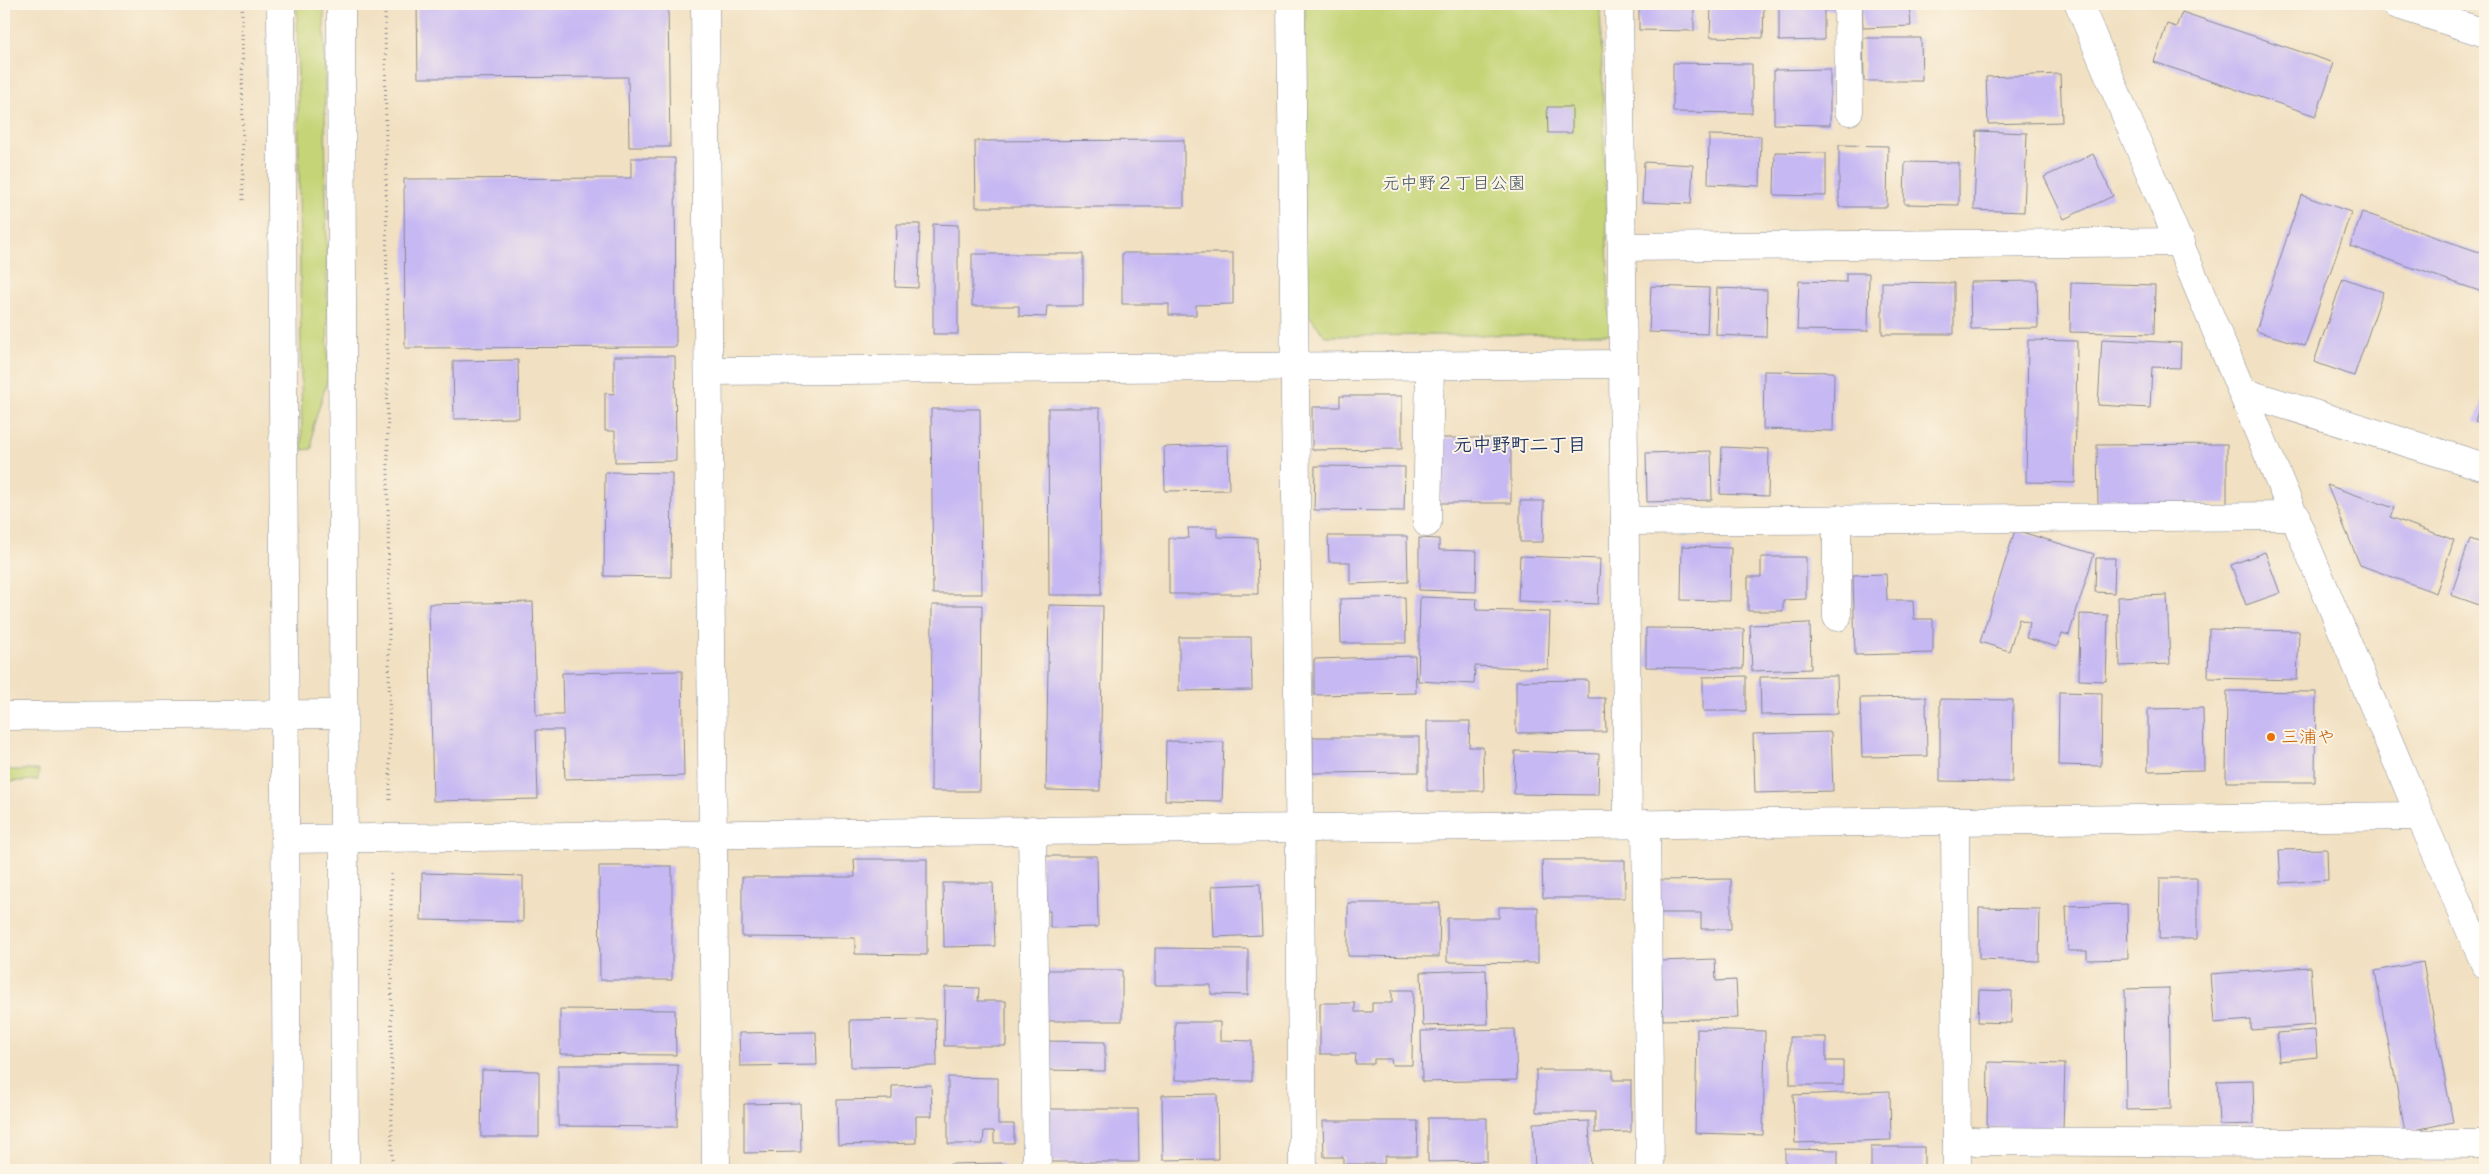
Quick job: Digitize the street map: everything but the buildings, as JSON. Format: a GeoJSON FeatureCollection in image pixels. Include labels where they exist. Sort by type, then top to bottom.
{"type":"FeatureCollection","features":[{"type":"Feature","properties":{"kind":"street"},"geometry":{"type":"LineString","coordinates":[[281,4],[287,1170]]}},
{"type":"Feature","properties":{"kind":"street"},"geometry":{"type":"LineString","coordinates":[[341,4],[345,1170]]}},
{"type":"Feature","properties":{"kind":"street"},"geometry":{"type":"LineString","coordinates":[[705,4],[716,1170]]}},
{"type":"Feature","properties":{"kind":"street"},"geometry":{"type":"LineString","coordinates":[[1291,4],[1303,1170]]}},
{"type":"Feature","properties":{"kind":"street"},"geometry":{"type":"LineString","coordinates":[[1619,4],[1625,521],[1650,1170]]}},
{"type":"Feature","properties":{"kind":"street"},"geometry":{"type":"LineString","coordinates":[[1848,4],[1849,111]]}},
{"type":"Feature","properties":{"kind":"street"},"geometry":{"type":"LineString","coordinates":[[2079,4],[2244,392],[2420,816],[2485,964]]}},
{"type":"Feature","properties":{"kind":"street"},"geometry":{"type":"LineString","coordinates":[[2395,4],[2485,33]]}},
{"type":"Feature","properties":{"kind":"street"},"geometry":{"type":"LineString","coordinates":[[1622,247],[2181,242]]}},
{"type":"Feature","properties":{"kind":"street"},"geometry":{"type":"LineString","coordinates":[[709,371],[1623,364]]}},
{"type":"Feature","properties":{"kind":"street"},"geometry":{"type":"LineString","coordinates":[[1427,523],[1430,366]]}},
{"type":"Feature","properties":{"kind":"street"},"geometry":{"type":"LineString","coordinates":[[2244,392],[2485,467]]}},
{"type":"Feature","properties":{"kind":"street"},"geometry":{"type":"LineString","coordinates":[[1625,521],[2296,516]]}},
{"type":"Feature","properties":{"kind":"street"},"geometry":{"type":"LineString","coordinates":[[1837,519],[1837,617]]}},
{"type":"Feature","properties":{"kind":"street"},"geometry":{"type":"LineString","coordinates":[[4,716],[343,714]]}},
{"type":"Feature","properties":{"kind":"street"},"geometry":{"type":"LineString","coordinates":[[285,839],[2420,816]]}},
{"type":"Feature","properties":{"kind":"street"},"geometry":{"type":"LineString","coordinates":[[1955,821],[1957,1170]]}},
{"type":"Feature","properties":{"kind":"street"},"geometry":{"type":"LineString","coordinates":[[1032,830],[1037,1170]]}},
{"type":"Feature","properties":{"kind":"street"},"geometry":{"type":"LineString","coordinates":[[1957,1142],[2485,1144]]}},
{"type":"Feature","properties":{"kind":"path"},"geometry":{"type":"LineString","coordinates":[[385,4],[392,1170]]}},
{"type":"Feature","properties":{"kind":"green space"},"geometry":{"type":"Polygon","coordinates":[[[297,4],[324,4],[328,378],[313,427],[312,449],[302,450],[297,4]]]}},
{"type":"Feature","properties":{"kind":"green space","name":"元中野２丁目公園"},"geometry":{"type":"Polygon","coordinates":[[[1305,4],[1600,4],[1610,334],[1325,336],[1302,306],[1305,4]]]}},
{"type":"Feature","properties":{"kind":"green space"},"geometry":{"type":"Polygon","coordinates":[[[4,770],[39,770],[38,780],[4,782],[4,770]]]}},
{"type":"Feature","properties":{"kind":"place","name":"三浦や"},"geometry":{"type":"Point","coordinates":[2271,737]}},
{"type":"Feature","properties":{"kind":"district","name":"元中野町二丁目"},"geometry":{"type":"Point","coordinates":[1520,444]}}]}
